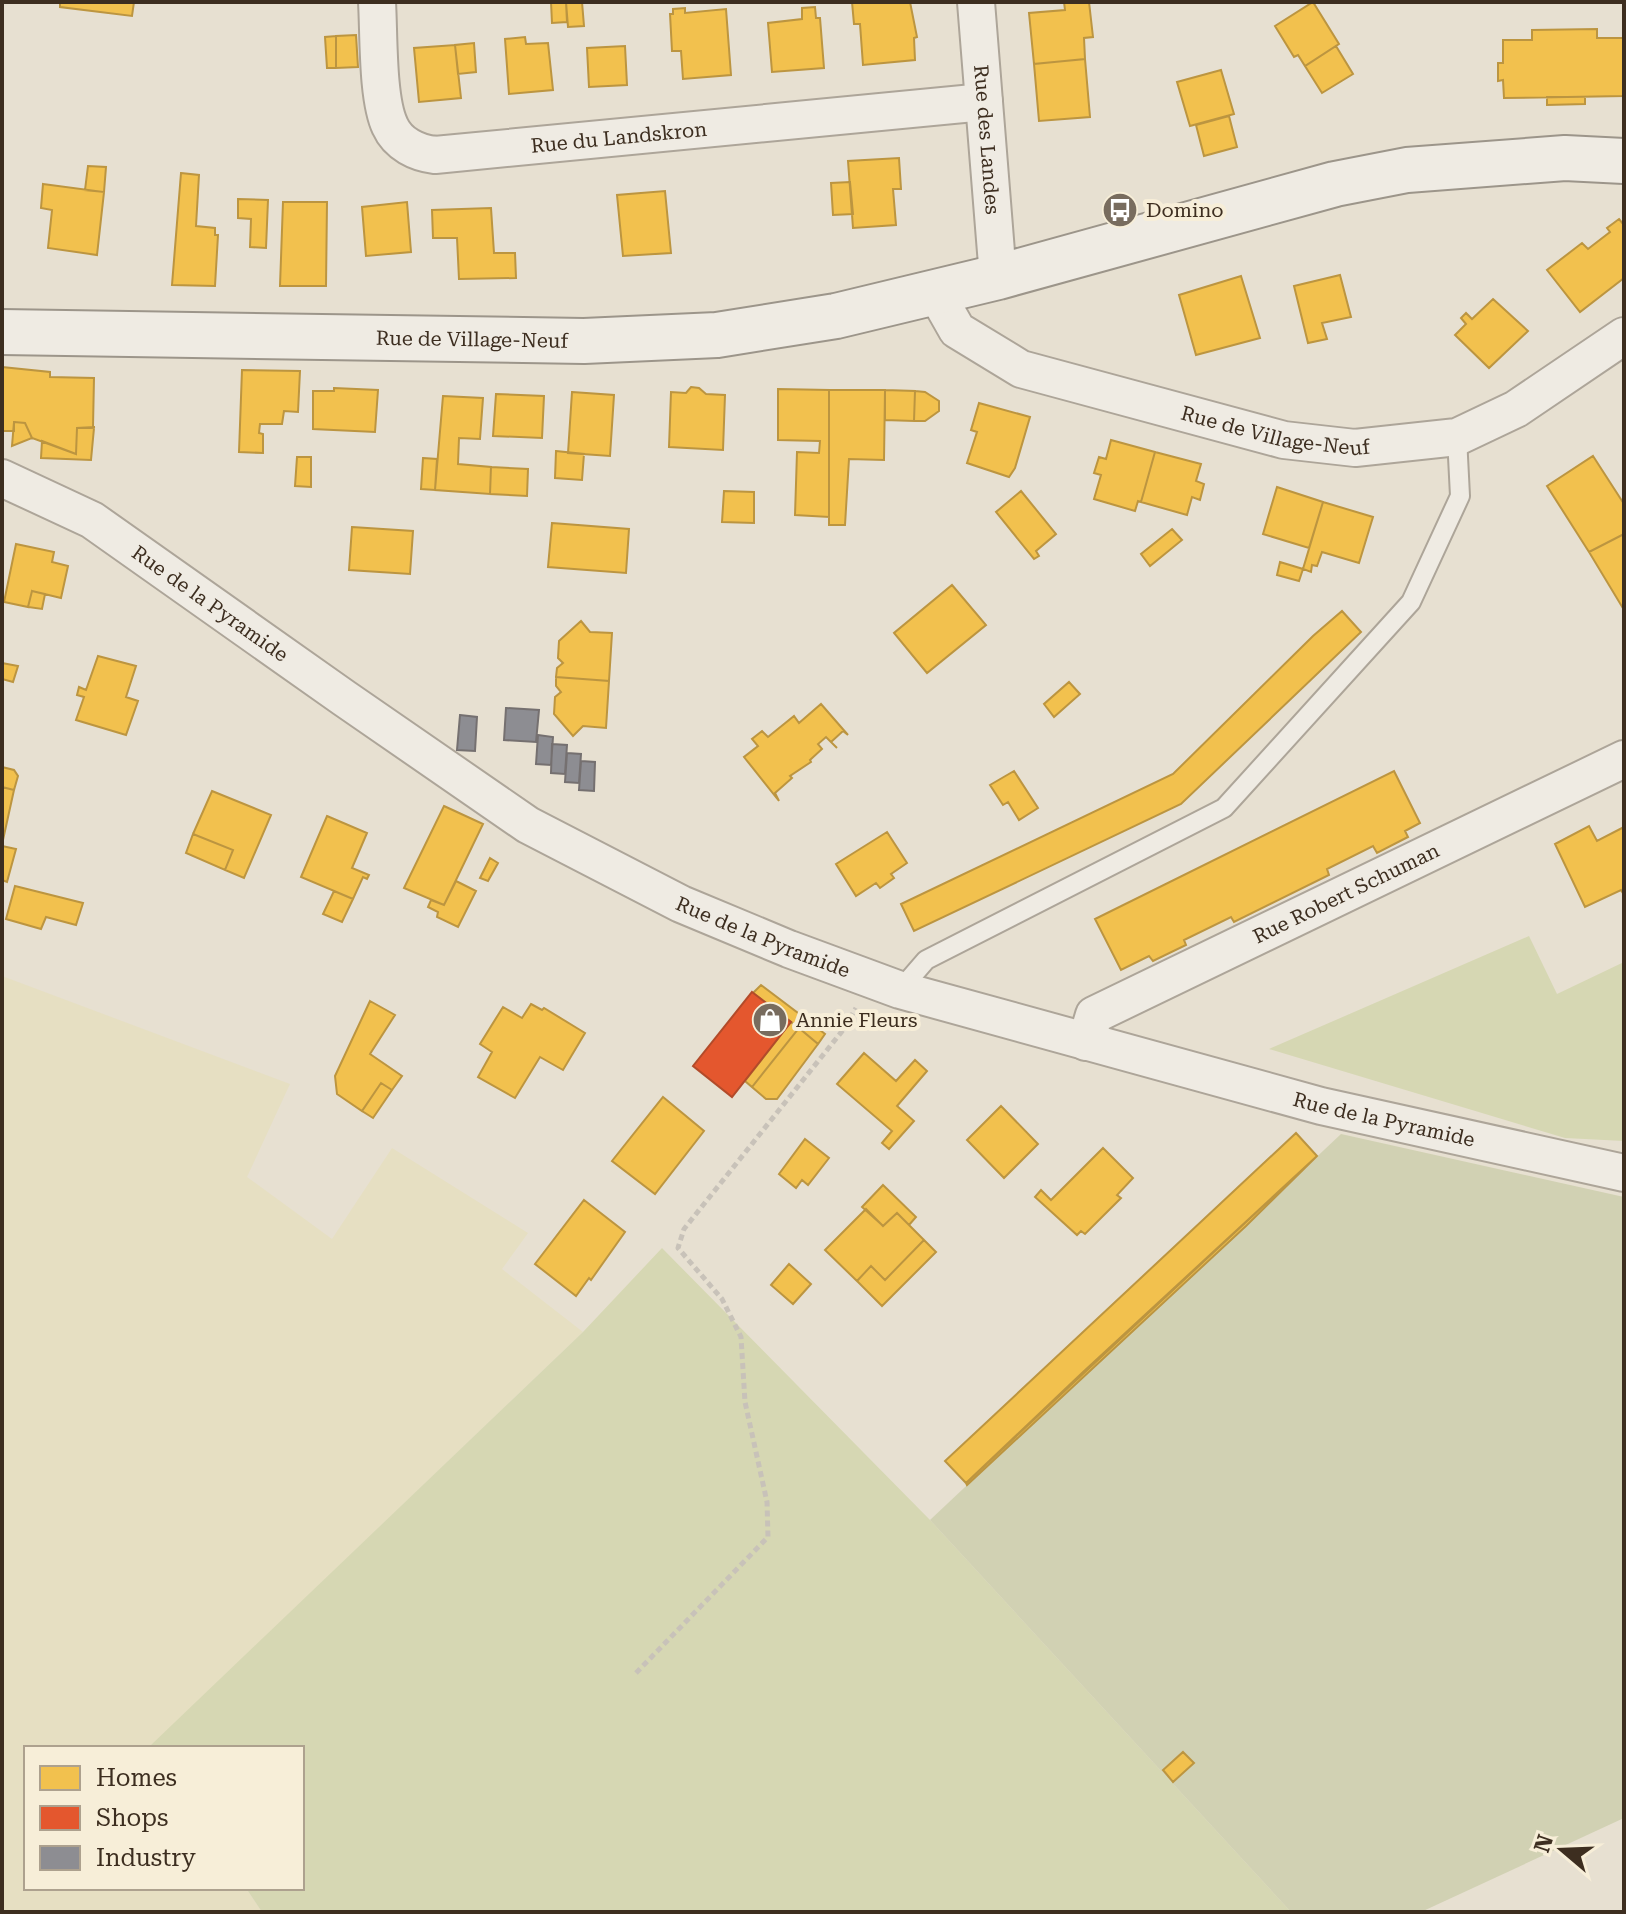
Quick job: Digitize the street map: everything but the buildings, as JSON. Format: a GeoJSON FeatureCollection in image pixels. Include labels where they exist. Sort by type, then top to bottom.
{"type":"FeatureCollection","features":[{"type":"Feature","properties":{"kind":"street","name":"Rue du Landskron"},"geometry":{"type":"LineString","coordinates":[[377,2],[381,84],[390,126],[417,153],[435,155],[984,102]]}},
{"type":"Feature","properties":{"kind":"street","name":"Rue des Landes"},"geometry":{"type":"LineString","coordinates":[[976,2],[998,277]]}},
{"type":"Feature","properties":{"kind":"street","name":"Rue de Village-Neuf"},"geometry":{"type":"LineString","coordinates":[[2,332],[584,341],[717,335],[836,316],[936,293],[1335,184],[1407,170],[1565,158],[1624,161]]}},
{"type":"Feature","properties":{"kind":"street","name":"Rue de Village-Neuf"},"geometry":{"type":"LineString","coordinates":[[936,293],[957,330],[1021,369],[1284,440],[1355,448],[1457,437],[1516,409],[1622,343]]}},
{"type":"Feature","properties":{"kind":"street","name":"Rue de la Pyramide"},"geometry":{"type":"LineString","coordinates":[[2,478],[92,520],[528,825],[681,904],[887,985],[1086,1042],[1321,1106],[1624,1173]]}},
{"type":"Feature","properties":{"kind":"street","name":"Rue Robert Schuman"},"geometry":{"type":"LineString","coordinates":[[1086,1042],[1094,1015],[1624,759]]}},
{"type":"Feature","properties":{"kind":"lane"},"geometry":{"type":"LineString","coordinates":[[887,985],[926,960],[1224,808],[1411,602],[1460,496],[1457,437]]}},
{"type":"Feature","properties":{"kind":"path"},"geometry":{"type":"LineString","coordinates":[[636,1673],[768,1537],[767,1502],[745,1402],[741,1337],[722,1299],[678,1248],[684,1229],[843,1030],[887,985]]}},
{"type":"Feature","properties":{"kind":"shaded area"},"geometry":{"type":"Polygon","coordinates":[[[2,976],[290,1084],[247,1177],[332,1239],[392,1148],[528,1233],[502,1269],[583,1332],[152,1746],[24,1746],[24,1890],[247,1890],[262,1912],[2,1912],[2,976]]]}},
{"type":"Feature","properties":{"kind":"green space"},"geometry":{"type":"Polygon","coordinates":[[[1529,936],[1557,994],[1624,962],[1624,1141],[1565,1138],[1269,1049],[1529,936]]]}},
{"type":"Feature","properties":{"kind":"green space"},"geometry":{"type":"Polygon","coordinates":[[[1341,1134],[1624,1197],[1624,1818],[1421,1912],[1291,1912],[930,1520],[1341,1134]]]}},
{"type":"Feature","properties":{"kind":"green space"},"geometry":{"type":"Polygon","coordinates":[[[662,1248],[930,1520],[1291,1912],[262,1912],[247,1890],[304,1890],[304,1746],[151,1745],[583,1332],[662,1248]]]}},
{"type":"Feature","properties":{"kind":"place","name":"Domino"},"geometry":{"type":"Point","coordinates":[1120,210]}},
{"type":"Feature","properties":{"kind":"place","name":"Annie Fleurs"},"geometry":{"type":"Point","coordinates":[770,1020]}}]}
